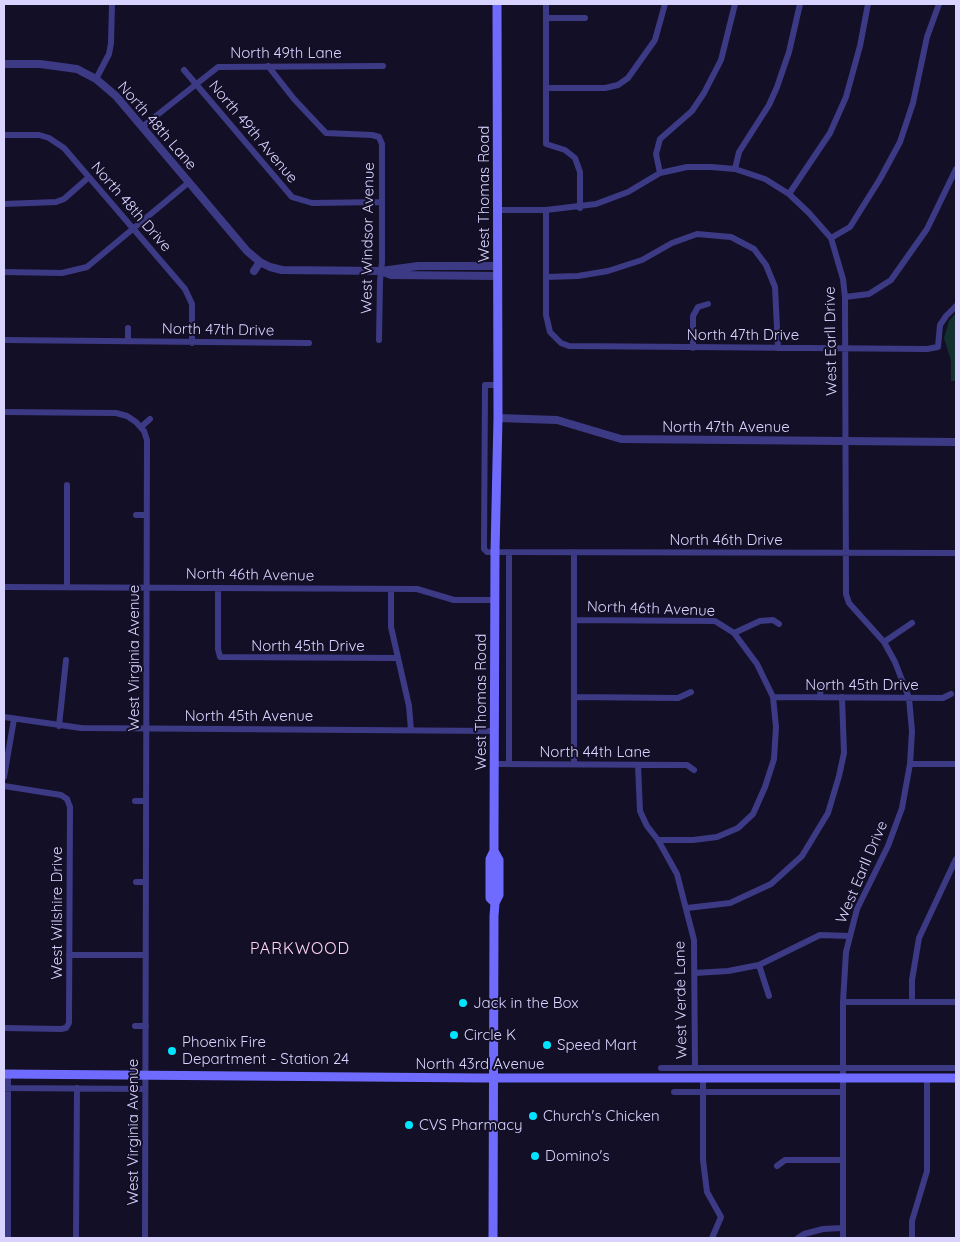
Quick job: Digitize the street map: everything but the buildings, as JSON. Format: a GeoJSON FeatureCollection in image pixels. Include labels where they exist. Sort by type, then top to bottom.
{"type":"FeatureCollection","features":[{"type":"Feature","properties":{"kind":"main road","name":"West Thomas Road"},"geometry":{"type":"LineString","coordinates":[[493,1238],[494,904],[499,895],[499,860],[494,851],[495,552],[498,418],[497,4]]}},
{"type":"Feature","properties":{"kind":"main road","name":"North 43rd Avenue"},"geometry":{"type":"LineString","coordinates":[[6,1074],[494,1078],[956,1078]]}},
{"type":"Feature","properties":{"kind":"street"},"geometry":{"type":"LineString","coordinates":[[96,79],[109,54],[112,43],[112,4]]}},
{"type":"Feature","properties":{"kind":"street"},"geometry":{"type":"LineString","coordinates":[[546,4],[546,144],[566,150],[575,158],[580,172],[580,208]]}},
{"type":"Feature","properties":{"kind":"street"},"geometry":{"type":"LineString","coordinates":[[546,88],[605,88],[618,85],[633,71],[655,40],[665,4]]}},
{"type":"Feature","properties":{"kind":"street"},"geometry":{"type":"LineString","coordinates":[[660,173],[656,154],[660,140],[692,111],[704,94],[721,60],[735,4]]}},
{"type":"Feature","properties":{"kind":"street"},"geometry":{"type":"LineString","coordinates":[[735,169],[739,152],[764,113],[777,88],[789,52],[800,4]]}},
{"type":"Feature","properties":{"kind":"street"},"geometry":{"type":"LineString","coordinates":[[497,210],[580,208],[621,195],[660,173],[702,166],[735,169],[765,179],[789,194],[830,133],[846,96],[860,46],[868,4]]}},
{"type":"Feature","properties":{"kind":"street"},"geometry":{"type":"LineString","coordinates":[[831,238],[850,227],[880,179],[900,142],[913,103],[927,37],[939,4]]}},
{"type":"Feature","properties":{"kind":"street"},"geometry":{"type":"LineString","coordinates":[[546,18],[585,18]]}},
{"type":"Feature","properties":{"kind":"street","name":"North 48th Lane"},"geometry":{"type":"LineString","coordinates":[[4,64],[40,64],[77,69],[96,79],[116,96],[188,183],[247,251],[260,262],[282,270],[381,270],[418,266],[498,266]]}},
{"type":"Feature","properties":{"kind":"street","name":"West Windsor Avenue"},"geometry":{"type":"LineString","coordinates":[[268,66],[294,99],[326,133],[372,135],[379,137],[382,144],[380,340]]}},
{"type":"Feature","properties":{"kind":"street","name":"North 49th Lane"},"geometry":{"type":"LineString","coordinates":[[142,128],[195,83],[218,67],[383,66]]}},
{"type":"Feature","properties":{"kind":"street"},"geometry":{"type":"LineString","coordinates":[[184,70],[195,83]]}},
{"type":"Feature","properties":{"kind":"street","name":"North 49th Avenue"},"geometry":{"type":"LineString","coordinates":[[195,83],[292,197],[312,203],[381,202]]}},
{"type":"Feature","properties":{"kind":"street","name":"North 48th Drive"},"geometry":{"type":"LineString","coordinates":[[4,135],[39,135],[50,138],[64,148],[135,229],[190,296],[192,304],[192,343]]}},
{"type":"Feature","properties":{"kind":"street"},"geometry":{"type":"LineString","coordinates":[[845,297],[868,294],[891,280],[927,229],[953,185],[956,169]]}},
{"type":"Feature","properties":{"kind":"street"},"geometry":{"type":"LineString","coordinates":[[4,204],[56,202],[64,199],[89,177]]}},
{"type":"Feature","properties":{"kind":"street"},"geometry":{"type":"LineString","coordinates":[[4,272],[62,273],[82,269],[94,263],[188,183]]}},
{"type":"Feature","properties":{"kind":"street","name":"West Earll Drive"},"geometry":{"type":"LineString","coordinates":[[789,194],[831,238],[843,279],[845,297],[845,586],[849,603],[884,642],[896,662],[909,698],[912,731],[905,797],[896,826],[861,900],[850,936],[845,963],[843,1002],[842,1238]]}},
{"type":"Feature","properties":{"kind":"street"},"geometry":{"type":"LineString","coordinates":[[546,210],[546,277],[578,276],[608,271],[642,260],[672,243],[697,234],[731,237],[754,249],[766,264],[775,287],[778,348]]}},
{"type":"Feature","properties":{"kind":"street"},"geometry":{"type":"LineString","coordinates":[[254,271],[260,262]]}},
{"type":"Feature","properties":{"kind":"street","name":"North 48th Lane"},"geometry":{"type":"LineString","coordinates":[[381,270],[391,275],[498,276]]}},
{"type":"Feature","properties":{"kind":"street","name":"North 47th Drive"},"geometry":{"type":"LineString","coordinates":[[546,277],[546,315],[550,332],[561,343],[578,347],[844,349],[938,347],[940,325],[956,306]]}},
{"type":"Feature","properties":{"kind":"street"},"geometry":{"type":"LineString","coordinates":[[693,348],[693,316],[698,307],[708,304]]}},
{"type":"Feature","properties":{"kind":"street"},"geometry":{"type":"LineString","coordinates":[[128,328],[128,341]]}},
{"type":"Feature","properties":{"kind":"street","name":"North 47th Drive"},"geometry":{"type":"LineString","coordinates":[[4,340],[309,343]]}},
{"type":"Feature","properties":{"kind":"street"},"geometry":{"type":"LineString","coordinates":[[495,552],[484,549],[485,385],[498,385]]}},
{"type":"Feature","properties":{"kind":"street"},"geometry":{"type":"LineString","coordinates":[[4,412],[116,412],[127,416],[141,426],[150,419]]}},
{"type":"Feature","properties":{"kind":"street","name":"North 47th Avenue"},"geometry":{"type":"LineString","coordinates":[[498,418],[557,420],[621,439],[956,442]]}},
{"type":"Feature","properties":{"kind":"street","name":"West Virginia Avenue"},"geometry":{"type":"LineString","coordinates":[[141,426],[146,440],[147,515],[145,1238]]}},
{"type":"Feature","properties":{"kind":"street"},"geometry":{"type":"LineString","coordinates":[[67,485],[67,587]]}},
{"type":"Feature","properties":{"kind":"street"},"geometry":{"type":"LineString","coordinates":[[136,515],[147,515]]}},
{"type":"Feature","properties":{"kind":"street","name":"North 46th Drive"},"geometry":{"type":"LineString","coordinates":[[495,552],[956,553]]}},
{"type":"Feature","properties":{"kind":"street","name":"West Thomas Road"},"geometry":{"type":"LineString","coordinates":[[509,552],[509,764]]}},
{"type":"Feature","properties":{"kind":"street"},"geometry":{"type":"LineString","coordinates":[[574,552],[574,764]]}},
{"type":"Feature","properties":{"kind":"street","name":"North 46th Avenue"},"geometry":{"type":"LineString","coordinates":[[4,587],[391,589],[429,591],[454,600],[495,600]]}},
{"type":"Feature","properties":{"kind":"street","name":"North 45th Drive"},"geometry":{"type":"LineString","coordinates":[[218,588],[218,649],[220,657],[396,658]]}},
{"type":"Feature","properties":{"kind":"street"},"geometry":{"type":"LineString","coordinates":[[391,589],[391,624],[396,658],[410,706],[411,730]]}},
{"type":"Feature","properties":{"kind":"street","name":"North 46th Avenue"},"geometry":{"type":"LineString","coordinates":[[574,620],[715,621],[734,634]]}},
{"type":"Feature","properties":{"kind":"street"},"geometry":{"type":"LineString","coordinates":[[658,840],[692,840],[717,836],[738,828],[753,814],[765,787],[774,758],[776,727],[773,697],[757,664],[734,634],[760,621],[773,620],[779,624]]}},
{"type":"Feature","properties":{"kind":"street"},"geometry":{"type":"LineString","coordinates":[[884,642],[912,623]]}},
{"type":"Feature","properties":{"kind":"street"},"geometry":{"type":"LineString","coordinates":[[59,726],[66,660]]}},
{"type":"Feature","properties":{"kind":"street"},"geometry":{"type":"LineString","coordinates":[[820,697],[821,686]]}},
{"type":"Feature","properties":{"kind":"street"},"geometry":{"type":"LineString","coordinates":[[574,697],[678,698],[691,692]]}},
{"type":"Feature","properties":{"kind":"street","name":"North 45th Drive"},"geometry":{"type":"LineString","coordinates":[[773,697],[943,698],[951,694]]}},
{"type":"Feature","properties":{"kind":"street"},"geometry":{"type":"LineString","coordinates":[[687,908],[730,904],[771,884],[802,856],[828,813],[839,776],[844,753],[842,697]]}},
{"type":"Feature","properties":{"kind":"street","name":"North 45th Avenue"},"geometry":{"type":"LineString","coordinates":[[4,717],[59,726],[495,731]]}},
{"type":"Feature","properties":{"kind":"street"},"geometry":{"type":"LineString","coordinates":[[4,777],[14,719]]}},
{"type":"Feature","properties":{"kind":"street","name":"North 44th Lane"},"geometry":{"type":"LineString","coordinates":[[494,764],[687,765],[694,770]]}},
{"type":"Feature","properties":{"kind":"street"},"geometry":{"type":"LineString","coordinates":[[910,764],[956,764]]}},
{"type":"Feature","properties":{"kind":"street","name":"West Verde Lane"},"geometry":{"type":"LineString","coordinates":[[638,765],[640,811],[647,826],[658,840],[677,874],[694,940],[695,1068]]}},
{"type":"Feature","properties":{"kind":"street","name":"West Wilshire Drive"},"geometry":{"type":"LineString","coordinates":[[4,786],[61,796],[67,799],[70,807],[69,1023],[66,1028],[4,1028]]}},
{"type":"Feature","properties":{"kind":"street"},"geometry":{"type":"LineString","coordinates":[[135,801],[146,801]]}},
{"type":"Feature","properties":{"kind":"street"},"geometry":{"type":"LineString","coordinates":[[912,1001],[912,980],[919,938],[956,859]]}},
{"type":"Feature","properties":{"kind":"street"},"geometry":{"type":"LineString","coordinates":[[136,882],[146,882]]}},
{"type":"Feature","properties":{"kind":"street"},"geometry":{"type":"LineString","coordinates":[[695,973],[731,971],[759,965],[820,935],[850,936]]}},
{"type":"Feature","properties":{"kind":"street"},"geometry":{"type":"LineString","coordinates":[[69,955],[146,955]]}},
{"type":"Feature","properties":{"kind":"street"},"geometry":{"type":"LineString","coordinates":[[759,965],[769,996]]}},
{"type":"Feature","properties":{"kind":"street"},"geometry":{"type":"LineString","coordinates":[[843,1002],[956,1002]]}},
{"type":"Feature","properties":{"kind":"street"},"geometry":{"type":"LineString","coordinates":[[135,1026],[146,1026]]}},
{"type":"Feature","properties":{"kind":"street"},"geometry":{"type":"LineString","coordinates":[[661,1068],[956,1068]]}},
{"type":"Feature","properties":{"kind":"street"},"geometry":{"type":"LineString","coordinates":[[6,1074],[8,1238]]}},
{"type":"Feature","properties":{"kind":"street"},"geometry":{"type":"LineString","coordinates":[[704,1078],[704,1160],[707,1192],[721,1217],[712,1238]]}},
{"type":"Feature","properties":{"kind":"street"},"geometry":{"type":"LineString","coordinates":[[912,1238],[912,1221],[927,1171],[927,1078]]}},
{"type":"Feature","properties":{"kind":"street"},"geometry":{"type":"LineString","coordinates":[[6,1088],[145,1089]]}},
{"type":"Feature","properties":{"kind":"street"},"geometry":{"type":"LineString","coordinates":[[76,1238],[77,1088]]}},
{"type":"Feature","properties":{"kind":"street"},"geometry":{"type":"LineString","coordinates":[[674,1092],[843,1092]]}},
{"type":"Feature","properties":{"kind":"street"},"geometry":{"type":"LineString","coordinates":[[777,1166],[785,1160],[842,1160]]}},
{"type":"Feature","properties":{"kind":"street"},"geometry":{"type":"LineString","coordinates":[[798,1238],[804,1234],[823,1229],[842,1228]]}},
{"type":"Feature","properties":{"kind":"green space"},"geometry":{"type":"Polygon","coordinates":[[[956,313],[956,381],[951,381],[951,361],[944,338],[949,321],[956,313]]]}},
{"type":"Feature","properties":{"kind":"place","name":"Jack in the Box"},"geometry":{"type":"Point","coordinates":[463,1003]}},
{"type":"Feature","properties":{"kind":"place","name":"Circle K"},"geometry":{"type":"Point","coordinates":[454,1035]}},
{"type":"Feature","properties":{"kind":"place","name":"Speed Mart"},"geometry":{"type":"Point","coordinates":[547,1045]}},
{"type":"Feature","properties":{"kind":"place","name":"Phoenix Fire Department - Station 24"},"geometry":{"type":"Point","coordinates":[172,1051]}},
{"type":"Feature","properties":{"kind":"place","name":"Church's Chicken"},"geometry":{"type":"Point","coordinates":[533,1116]}},
{"type":"Feature","properties":{"kind":"place","name":"CVS Pharmacy"},"geometry":{"type":"Point","coordinates":[409,1125]}},
{"type":"Feature","properties":{"kind":"place","name":"Domino's"},"geometry":{"type":"Point","coordinates":[535,1156]}},
{"type":"Feature","properties":{"kind":"district","name":"PARKWOOD"},"geometry":{"type":"Point","coordinates":[300,949]}}]}
